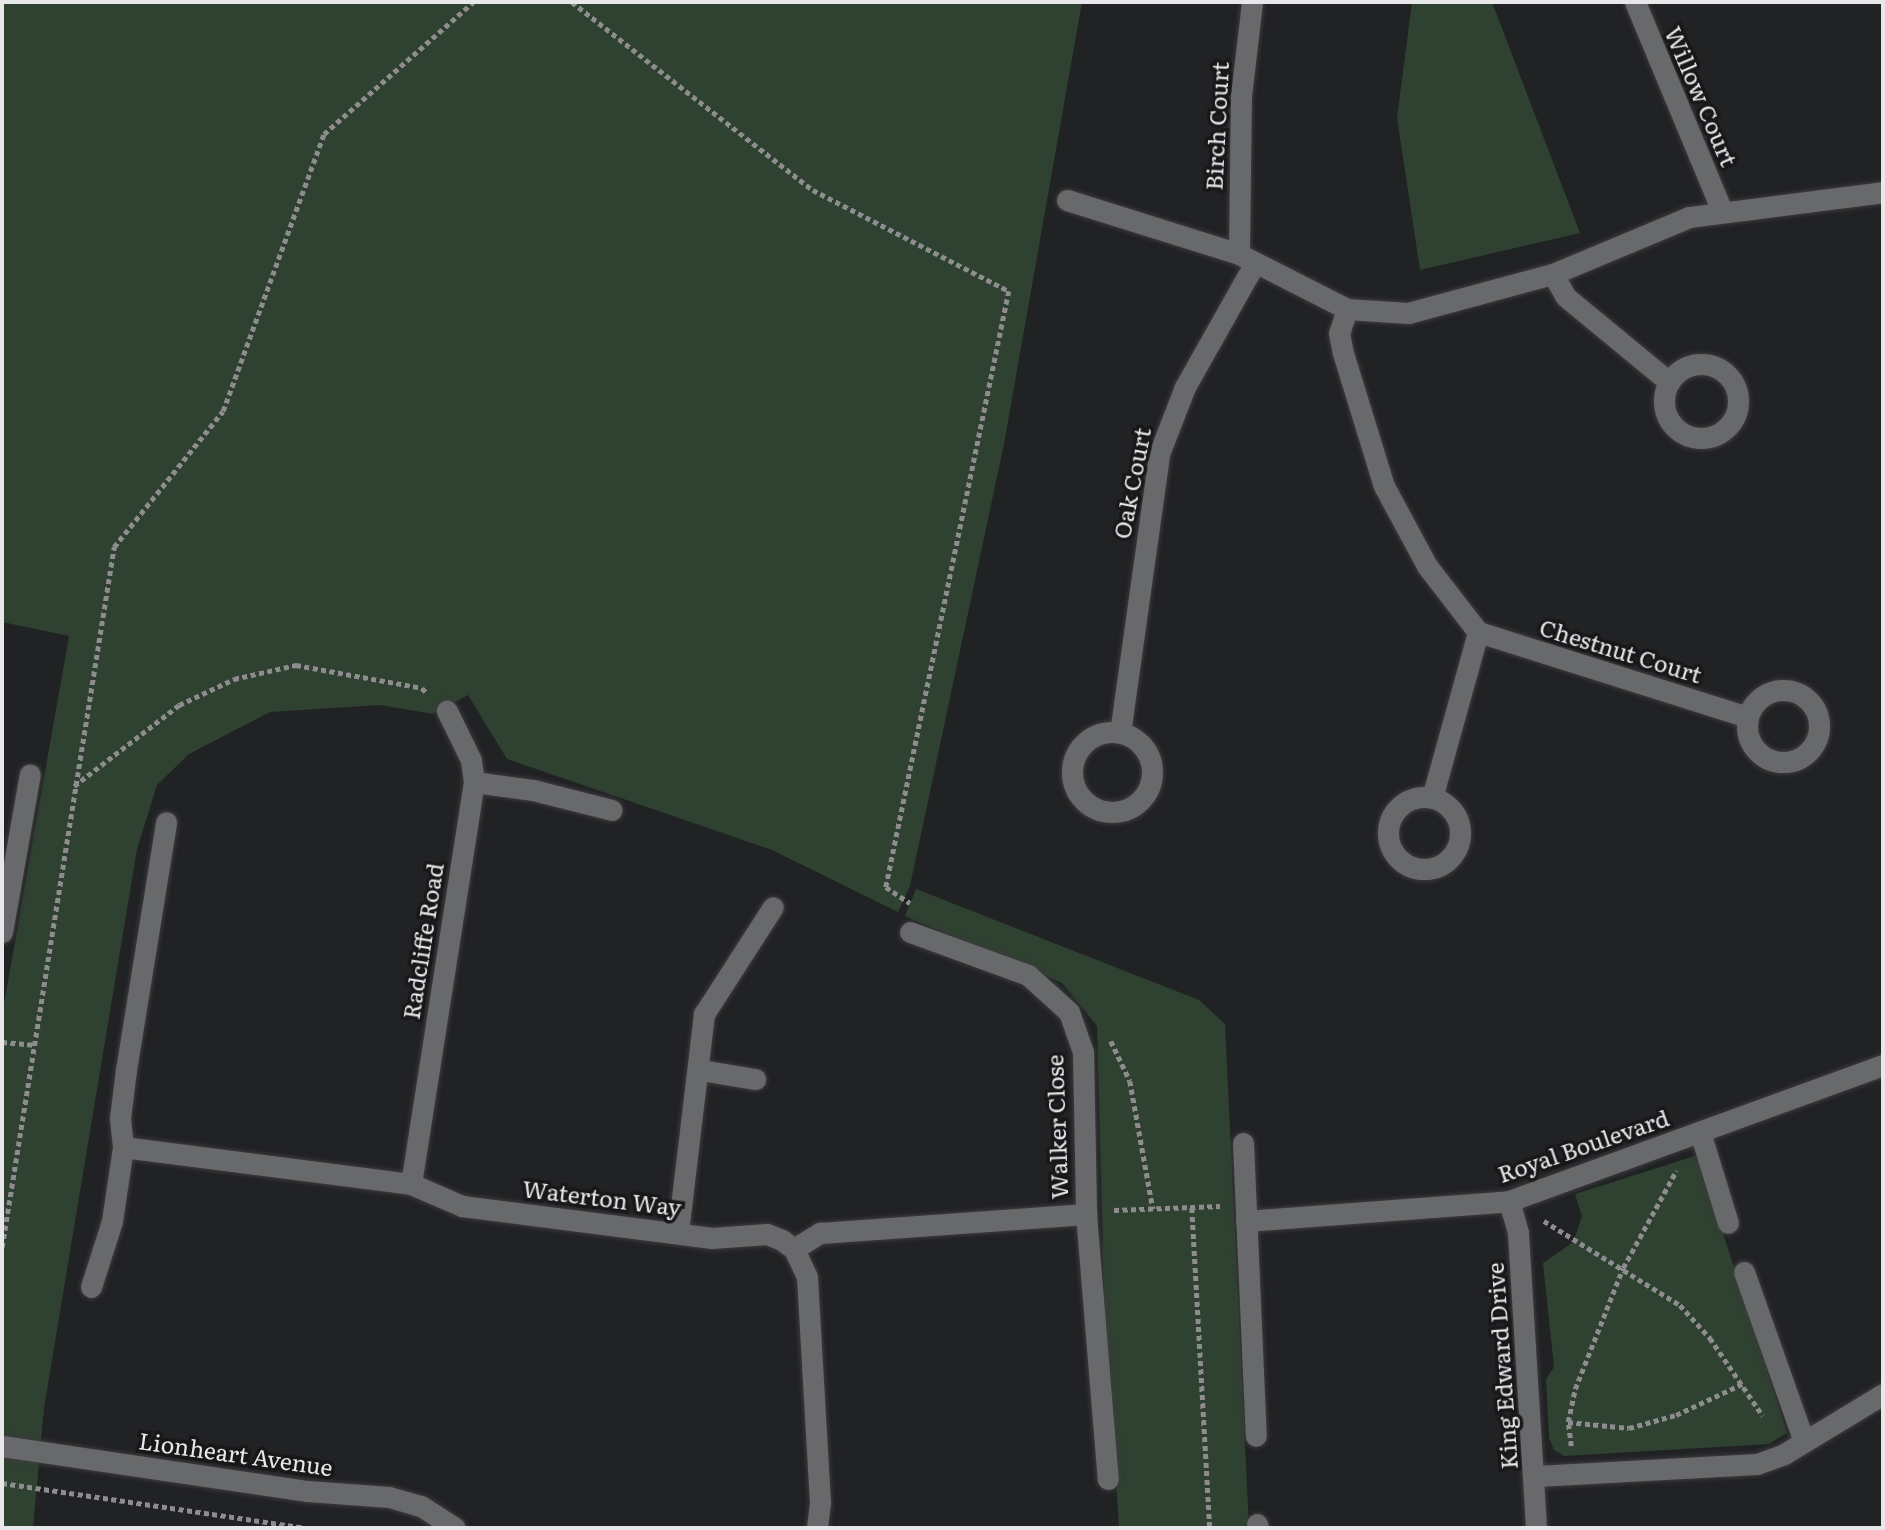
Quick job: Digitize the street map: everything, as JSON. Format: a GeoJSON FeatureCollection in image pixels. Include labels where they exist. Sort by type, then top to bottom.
{"type":"FeatureCollection","features":[{"type":"Feature","properties":{"kind":"street","name":"Birch Court"},"geometry":{"type":"LineString","coordinates":[[1247,258],[1241,96],[1252,2]]}},
{"type":"Feature","properties":{"kind":"street","name":"Willow Court"},"geometry":{"type":"LineString","coordinates":[[1635,2],[1722,211]]}},
{"type":"Feature","properties":{"kind":"street"},"geometry":{"type":"LineString","coordinates":[[1066,200],[1247,258],[1347,309],[1408,313],[1553,274],[1689,217],[1883,192]]}},
{"type":"Feature","properties":{"kind":"street","name":"Oak Court"},"geometry":{"type":"LineString","coordinates":[[1120,733],[1163,442],[1185,387],[1247,258]]}},
{"type":"Feature","properties":{"kind":"street"},"geometry":{"type":"LineString","coordinates":[[1553,274],[1566,297],[1670,382]]}},
{"type":"Feature","properties":{"kind":"street"},"geometry":{"type":"LineString","coordinates":[[1347,309],[1339,333],[1342,353],[1384,486],[1427,566],[1478,632],[1432,797]]}},
{"type":"Feature","properties":{"kind":"street","name":"Chestnut Court"},"geometry":{"type":"LineString","coordinates":[[1478,632],[1748,717]]}},
{"type":"Feature","properties":{"kind":"street","name":"Radcliffe Road"},"geometry":{"type":"LineString","coordinates":[[411,1184],[474,782],[471,760],[447,711]]}},
{"type":"Feature","properties":{"kind":"street"},"geometry":{"type":"LineString","coordinates":[[2,932],[30,774]]}},
{"type":"Feature","properties":{"kind":"street"},"geometry":{"type":"LineString","coordinates":[[474,782],[533,790],[612,810]]}},
{"type":"Feature","properties":{"kind":"street"},"geometry":{"type":"LineString","coordinates":[[91,1287],[112,1222],[123,1147],[120,1118],[126,1070],[166,822]]}},
{"type":"Feature","properties":{"kind":"street"},"geometry":{"type":"LineString","coordinates":[[678,1232],[701,1070],[704,1014],[773,906]]}},
{"type":"Feature","properties":{"kind":"street","name":"Walker Close"},"geometry":{"type":"LineString","coordinates":[[910,932],[1028,975],[1069,1012],[1083,1052],[1086,1214],[1108,1479]]}},
{"type":"Feature","properties":{"kind":"street","name":"Royal Boulevard"},"geometry":{"type":"LineString","coordinates":[[1246,1212],[1509,1201],[1883,1065]]}},
{"type":"Feature","properties":{"kind":"street"},"geometry":{"type":"LineString","coordinates":[[701,1070],[755,1079]]}},
{"type":"Feature","properties":{"kind":"street"},"geometry":{"type":"LineString","coordinates":[[1700,1132],[1728,1223]]}},
{"type":"Feature","properties":{"kind":"street"},"geometry":{"type":"LineString","coordinates":[[1242,1143],[1256,1436]]}},
{"type":"Feature","properties":{"kind":"street","name":"Waterton Way"},"geometry":{"type":"LineString","coordinates":[[123,1147],[411,1184],[462,1206],[712,1238],[767,1234],[794,1249]]}},
{"type":"Feature","properties":{"kind":"street","name":"King Edward Drive"},"geometry":{"type":"LineString","coordinates":[[1509,1201],[1518,1233],[1536,1476],[1536,1528]]}},
{"type":"Feature","properties":{"kind":"street","name":"Walker Close"},"geometry":{"type":"LineString","coordinates":[[794,1249],[820,1233],[1086,1214]]}},
{"type":"Feature","properties":{"kind":"street"},"geometry":{"type":"LineString","coordinates":[[794,1249],[807,1277],[820,1503],[817,1528]]}},
{"type":"Feature","properties":{"kind":"street"},"geometry":{"type":"LineString","coordinates":[[1744,1272],[1804,1441]]}},
{"type":"Feature","properties":{"kind":"street"},"geometry":{"type":"LineString","coordinates":[[1536,1476],[1757,1464],[1784,1454],[1883,1394]]}},
{"type":"Feature","properties":{"kind":"street","name":"Lionheart Avenue"},"geometry":{"type":"LineString","coordinates":[[2,1446],[308,1491],[389,1497],[421,1506],[455,1528]]}},
{"type":"Feature","properties":{"kind":"path"},"geometry":{"type":"LineString","coordinates":[[2,1247],[114,547],[223,411],[324,134],[473,2]]}},
{"type":"Feature","properties":{"kind":"path"},"geometry":{"type":"LineString","coordinates":[[572,2],[813,190],[1009,291],[886,887],[920,910]]}},
{"type":"Feature","properties":{"kind":"path"},"geometry":{"type":"LineString","coordinates":[[74,786],[179,705],[234,679],[296,665],[422,688],[447,711]]}},
{"type":"Feature","properties":{"kind":"path"},"geometry":{"type":"LineString","coordinates":[[1106,1029],[1130,1081],[1153,1209]]}},
{"type":"Feature","properties":{"kind":"path"},"geometry":{"type":"LineString","coordinates":[[2,1042],[34,1045]]}},
{"type":"Feature","properties":{"kind":"path"},"geometry":{"type":"LineString","coordinates":[[1574,1475],[1568,1422],[1575,1389],[1623,1268],[1700,1132]]}},
{"type":"Feature","properties":{"kind":"path"},"geometry":{"type":"LineString","coordinates":[[1509,1201],[1680,1305],[1710,1338],[1742,1384],[1784,1454]]}},
{"type":"Feature","properties":{"kind":"path"},"geometry":{"type":"LineString","coordinates":[[1086,1214],[1192,1208],[1246,1212]]}},
{"type":"Feature","properties":{"kind":"path"},"geometry":{"type":"LineString","coordinates":[[1192,1208],[1210,1528]]}},
{"type":"Feature","properties":{"kind":"path"},"geometry":{"type":"LineString","coordinates":[[1568,1422],[1629,1428],[1676,1415],[1742,1384]]}},
{"type":"Feature","properties":{"kind":"path"},"geometry":{"type":"LineString","coordinates":[[2,1483],[304,1528]]}},
{"type":"Feature","properties":{"kind":"green space"},"geometry":{"type":"Polygon","coordinates":[[[2,2],[1082,2],[1004,444],[910,886],[898,912],[772,850],[507,759],[468,695],[433,714],[380,705],[270,712],[189,754],[157,785],[137,849],[44,1408],[33,1528],[2,1528],[2,1015],[69,636],[2,622],[2,2]]]}},
{"type":"Feature","properties":{"kind":"green space"},"geometry":{"type":"Polygon","coordinates":[[[1412,2],[1492,2],[1580,233],[1420,270],[1397,118],[1412,2]]]}},
{"type":"Feature","properties":{"kind":"green space"},"geometry":{"type":"Polygon","coordinates":[[[916,889],[1199,1000],[1225,1024],[1249,1528],[1119,1528],[1104,1296],[1097,1026],[1062,983],[905,916],[916,889]]]}},
{"type":"Feature","properties":{"kind":"green space"},"geometry":{"type":"Polygon","coordinates":[[[1698,1155],[1787,1433],[1769,1444],[1564,1456],[1554,1450],[1549,1438],[1546,1379],[1554,1367],[1543,1263],[1572,1243],[1582,1216],[1575,1194],[1698,1155]]]}}]}
